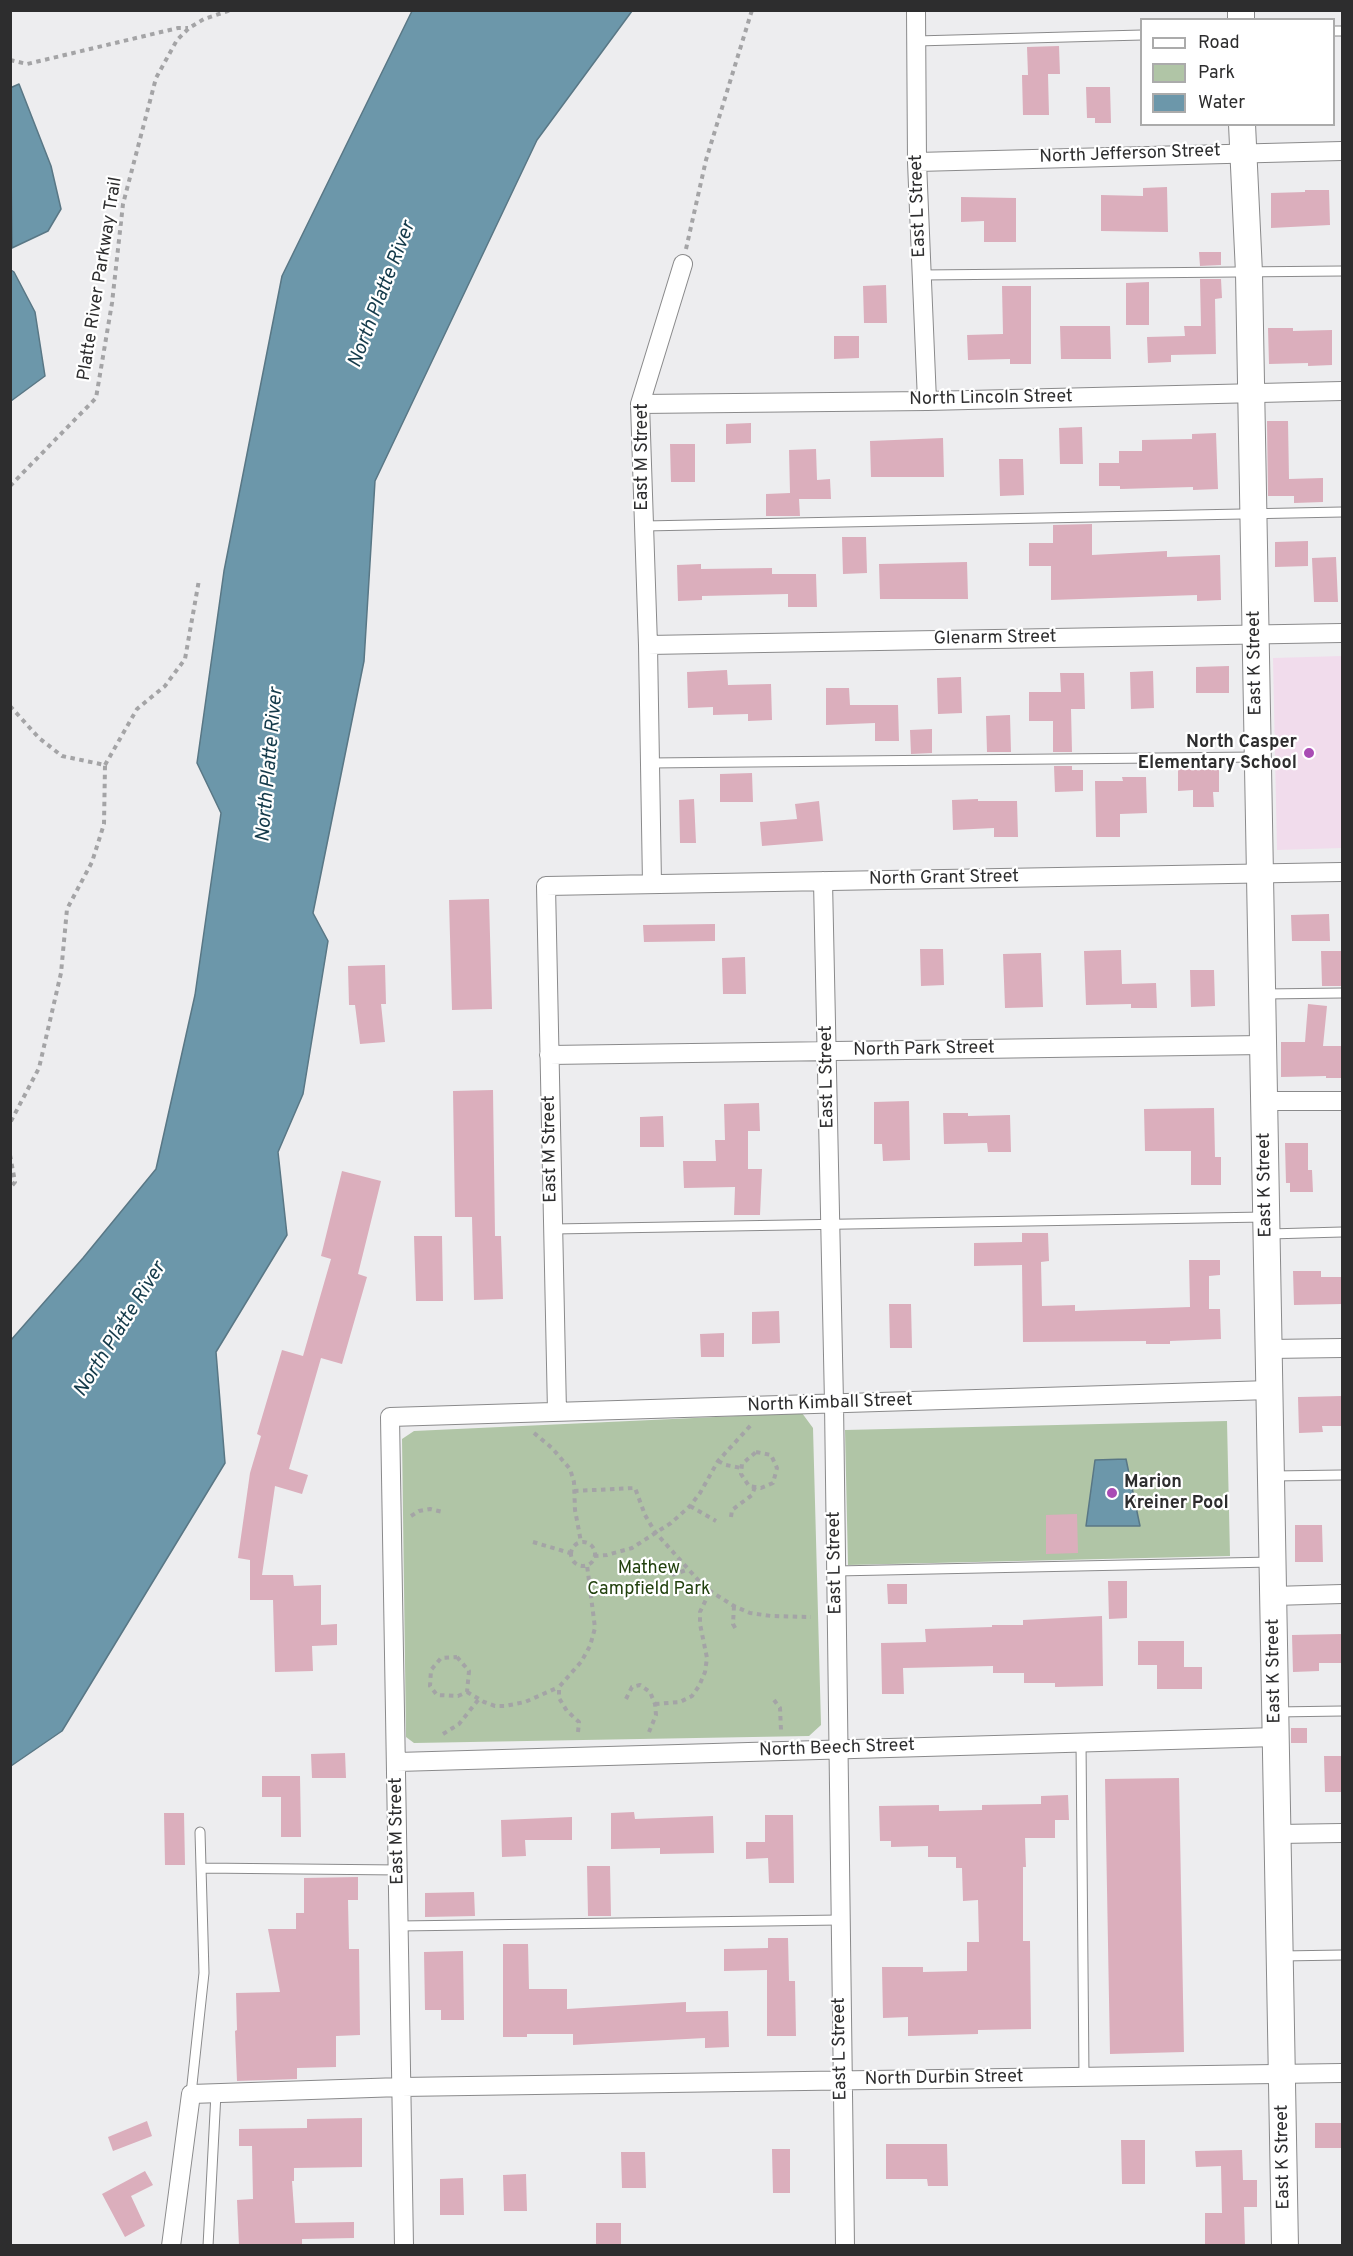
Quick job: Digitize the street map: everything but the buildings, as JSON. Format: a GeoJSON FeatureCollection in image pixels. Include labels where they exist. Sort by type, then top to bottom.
{"type":"FeatureCollection","features":[{"type":"Feature","properties":{"kind":"street","name":"East L Street"},"geometry":{"type":"LineString","coordinates":[[916,10],[917,162],[927,400]]}},
{"type":"Feature","properties":{"kind":"street","name":"East K Street"},"geometry":{"type":"LineString","coordinates":[[1242,126],[1250,273],[1285,2246]]}},
{"type":"Feature","properties":{"kind":"street","name":"North Jefferson Street"},"geometry":{"type":"LineString","coordinates":[[917,162],[1342,150]]}},
{"type":"Feature","properties":{"kind":"street","name":"East M Street"},"geometry":{"type":"LineString","coordinates":[[652,884],[648,645],[640,404],[683,264]]}},
{"type":"Feature","properties":{"kind":"street","name":"North Lincoln Street"},"geometry":{"type":"LineString","coordinates":[[640,404],[1342,391]]}},
{"type":"Feature","properties":{"kind":"street","name":"Glenarm Street"},"geometry":{"type":"LineString","coordinates":[[648,645],[1342,633]]}},
{"type":"Feature","properties":{"kind":"street","name":"North Grant Street"},"geometry":{"type":"LineString","coordinates":[[546,886],[1342,872]]}},
{"type":"Feature","properties":{"kind":"street","name":"East L Street"},"geometry":{"type":"LineString","coordinates":[[823,881],[834,1403],[844,2246]]}},
{"type":"Feature","properties":{"kind":"street","name":"East M Street"},"geometry":{"type":"LineString","coordinates":[[546,886],[557,1412]]}},
{"type":"Feature","properties":{"kind":"street","name":"North Park Street"},"geometry":{"type":"LineString","coordinates":[[549,1055],[1263,1045]]}},
{"type":"Feature","properties":{"kind":"street"},"geometry":{"type":"LineString","coordinates":[[1264,1101],[1342,1101]]}},
{"type":"Feature","properties":{"kind":"street"},"geometry":{"type":"LineString","coordinates":[[1269,1349],[1342,1348]]}},
{"type":"Feature","properties":{"kind":"street","name":"North Kimball Street"},"geometry":{"type":"LineString","coordinates":[[390,1417],[1270,1390]]}},
{"type":"Feature","properties":{"kind":"street","name":"East M Street"},"geometry":{"type":"LineString","coordinates":[[390,1417],[404,2246]]}},
{"type":"Feature","properties":{"kind":"street"},"geometry":{"type":"LineString","coordinates":[[1273,1596],[1342,1594]]}},
{"type":"Feature","properties":{"kind":"street","name":"North Beech Street"},"geometry":{"type":"LineString","coordinates":[[397,1762],[1276,1737]]}},
{"type":"Feature","properties":{"kind":"street"},"geometry":{"type":"LineString","coordinates":[[1278,1834],[1342,1833]]}},
{"type":"Feature","properties":{"kind":"street","name":"North Durbin Street"},"geometry":{"type":"LineString","coordinates":[[191,2094],[401,2087],[1342,2073]]}},
{"type":"Feature","properties":{"kind":"street"},"geometry":{"type":"LineString","coordinates":[[171,2246],[191,2094]]}},
{"type":"Feature","properties":{"kind":"lane"},"geometry":{"type":"LineString","coordinates":[[916,41],[1140,35]]}},
{"type":"Feature","properties":{"kind":"lane"},"geometry":{"type":"LineString","coordinates":[[922,275],[1342,271]]}},
{"type":"Feature","properties":{"kind":"lane"},"geometry":{"type":"LineString","coordinates":[[644,526],[1342,512]]}},
{"type":"Feature","properties":{"kind":"lane"},"geometry":{"type":"LineString","coordinates":[[650,763],[1258,757]]}},
{"type":"Feature","properties":{"kind":"lane"},"geometry":{"type":"LineString","coordinates":[[1262,994],[1342,993]]}},
{"type":"Feature","properties":{"kind":"lane"},"geometry":{"type":"LineString","coordinates":[[553,1229],[831,1224],[1267,1225],[1342,1232]]}},
{"type":"Feature","properties":{"kind":"lane"},"geometry":{"type":"LineString","coordinates":[[1271,1476],[1342,1474]]}},
{"type":"Feature","properties":{"kind":"lane"},"geometry":{"type":"LineString","coordinates":[[836,1571],[1273,1562]]}},
{"type":"Feature","properties":{"kind":"lane"},"geometry":{"type":"LineString","coordinates":[[1276,1712],[1342,1711]]}},
{"type":"Feature","properties":{"kind":"lane"},"geometry":{"type":"LineString","coordinates":[[1080,1742],[1084,2077]]}},
{"type":"Feature","properties":{"kind":"lane"},"geometry":{"type":"LineString","coordinates":[[191,2094],[204,1973],[200,1832]]}},
{"type":"Feature","properties":{"kind":"lane"},"geometry":{"type":"LineString","coordinates":[[201,1868],[399,1870]]}},
{"type":"Feature","properties":{"kind":"lane"},"geometry":{"type":"LineString","coordinates":[[399,1926],[840,1920]]}},
{"type":"Feature","properties":{"kind":"lane"},"geometry":{"type":"LineString","coordinates":[[1280,1956],[1342,1955]]}},
{"type":"Feature","properties":{"kind":"lane"},"geometry":{"type":"LineString","coordinates":[[208,2246],[216,2093]]}},
{"type":"Feature","properties":{"kind":"path","name":"Platte River Parkway Trail"},"geometry":{"type":"LineString","coordinates":[[10,486],[96,398],[123,204],[156,78],[177,40],[189,28],[204,19],[231,10]]}},
{"type":"Feature","properties":{"kind":"path"},"geometry":{"type":"LineString","coordinates":[[683,264],[705,160],[752,10]]}},
{"type":"Feature","properties":{"kind":"path"},"geometry":{"type":"LineString","coordinates":[[10,60],[27,64],[178,28],[189,28]]}},
{"type":"Feature","properties":{"kind":"path"},"geometry":{"type":"LineString","coordinates":[[10,1123],[39,1068],[61,973],[67,909],[92,862],[104,824],[105,765],[136,708],[165,686],[185,659],[199,580]]}},
{"type":"Feature","properties":{"kind":"path"},"geometry":{"type":"LineString","coordinates":[[10,706],[39,738],[62,756],[105,765]]}},
{"type":"Feature","properties":{"kind":"path"},"geometry":{"type":"LineString","coordinates":[[10,1155],[15,1182],[10,1188]]}},
{"type":"Feature","properties":{"kind":"path"},"geometry":{"type":"LineString","coordinates":[[467,1692],[495,1706],[505,1706],[525,1702],[559,1687],[581,1662],[590,1646],[595,1628],[587,1565],[594,1556],[632,1548],[670,1523],[690,1506],[718,1461],[753,1423]]}},
{"type":"Feature","properties":{"kind":"path"},"geometry":{"type":"LineString","coordinates":[[534,1433],[552,1448],[570,1469],[580,1542]]}},
{"type":"Feature","properties":{"kind":"path"},"geometry":{"type":"LineString","coordinates":[[756,1452],[771,1455],[777,1468],[773,1483],[761,1488],[749,1486],[741,1474],[741,1468],[742,1464],[756,1452]]}},
{"type":"Feature","properties":{"kind":"path"},"geometry":{"type":"LineString","coordinates":[[718,1461],[741,1468]]}},
{"type":"Feature","properties":{"kind":"path"},"geometry":{"type":"LineString","coordinates":[[730,1517],[732,1509],[752,1495],[755,1487]]}},
{"type":"Feature","properties":{"kind":"path"},"geometry":{"type":"LineString","coordinates":[[574,1491],[635,1488],[645,1515],[655,1532],[710,1590],[734,1606],[750,1613],[811,1617]]}},
{"type":"Feature","properties":{"kind":"path"},"geometry":{"type":"LineString","coordinates":[[690,1506],[716,1521]]}},
{"type":"Feature","properties":{"kind":"path"},"geometry":{"type":"LineString","coordinates":[[411,1516],[419,1511],[430,1509],[443,1512]]}},
{"type":"Feature","properties":{"kind":"path"},"geometry":{"type":"LineString","coordinates":[[533,1542],[570,1553],[575,1564],[587,1565]]}},
{"type":"Feature","properties":{"kind":"path"},"geometry":{"type":"LineString","coordinates":[[570,1553],[580,1542],[591,1545],[594,1556]]}},
{"type":"Feature","properties":{"kind":"path"},"geometry":{"type":"LineString","coordinates":[[672,1575],[689,1569]]}},
{"type":"Feature","properties":{"kind":"path"},"geometry":{"type":"LineString","coordinates":[[655,1704],[680,1702],[692,1696],[699,1686],[705,1672],[707,1658],[699,1624],[700,1612],[710,1590]]}},
{"type":"Feature","properties":{"kind":"path"},"geometry":{"type":"LineString","coordinates":[[734,1606],[733,1624],[738,1631]]}},
{"type":"Feature","properties":{"kind":"path"},"geometry":{"type":"LineString","coordinates":[[441,1658],[457,1658],[468,1671],[467,1692],[458,1696],[437,1695],[430,1686],[431,1670],[441,1658]]}},
{"type":"Feature","properties":{"kind":"path"},"geometry":{"type":"LineString","coordinates":[[626,1699],[632,1687],[640,1685],[650,1692],[655,1704],[656,1715],[649,1732]]}},
{"type":"Feature","properties":{"kind":"path"},"geometry":{"type":"LineString","coordinates":[[559,1687],[559,1698],[567,1711],[579,1722],[578,1732]]}},
{"type":"Feature","properties":{"kind":"path"},"geometry":{"type":"LineString","coordinates":[[443,1734],[459,1724],[479,1699]]}},
{"type":"Feature","properties":{"kind":"path"},"geometry":{"type":"LineString","coordinates":[[774,1700],[780,1708],[781,1730]]}},
{"type":"Feature","properties":{"kind":"shaded area","name":"North Casper Elementary School"},"geometry":{"type":"Polygon","coordinates":[[[1342,656],[1342,848],[1277,850],[1273,658],[1342,656]]]}},
{"type":"Feature","properties":{"kind":"green space","name":"Mathew Campfield Park"},"geometry":{"type":"Polygon","coordinates":[[[802,1413],[813,1428],[821,1725],[809,1736],[414,1743],[406,1737],[402,1439],[414,1431],[802,1413]]]}},
{"type":"Feature","properties":{"kind":"green space","name":"Marion Kreiner Pool"},"geometry":{"type":"Polygon","coordinates":[[[1227,1421],[1230,1556],[848,1565],[845,1430],[1227,1421]]]}},
{"type":"Feature","properties":{"kind":"water","name":"North Platte River"},"geometry":{"type":"Polygon","coordinates":[[[412,11],[632,11],[537,140],[375,481],[364,661],[313,913],[328,941],[303,1094],[278,1152],[287,1235],[216,1352],[225,1463],[62,1731],[11,1766],[11,1340],[83,1258],[156,1169],[195,995],[221,813],[197,763],[224,571],[282,276],[412,11]]]}},
{"type":"Feature","properties":{"kind":"water"},"geometry":{"type":"Polygon","coordinates":[[[19,84],[51,166],[61,209],[48,231],[12,248],[10,88],[19,84]]]}},
{"type":"Feature","properties":{"kind":"water"},"geometry":{"type":"Polygon","coordinates":[[[11,270],[35,312],[45,376],[11,401],[11,270]]]}},
{"type":"Feature","properties":{"kind":"water","name":"Marion Kreiner Pool"},"geometry":{"type":"Polygon","coordinates":[[[1126,1459],[1140,1526],[1086,1526],[1095,1460],[1126,1459]]]}},
{"type":"Feature","properties":{"kind":"place","name":"North Casper Elementary School"},"geometry":{"type":"Point","coordinates":[1309,753]}},
{"type":"Feature","properties":{"kind":"place","name":"Marion Kreiner Pool"},"geometry":{"type":"Point","coordinates":[1112,1493]}}]}
